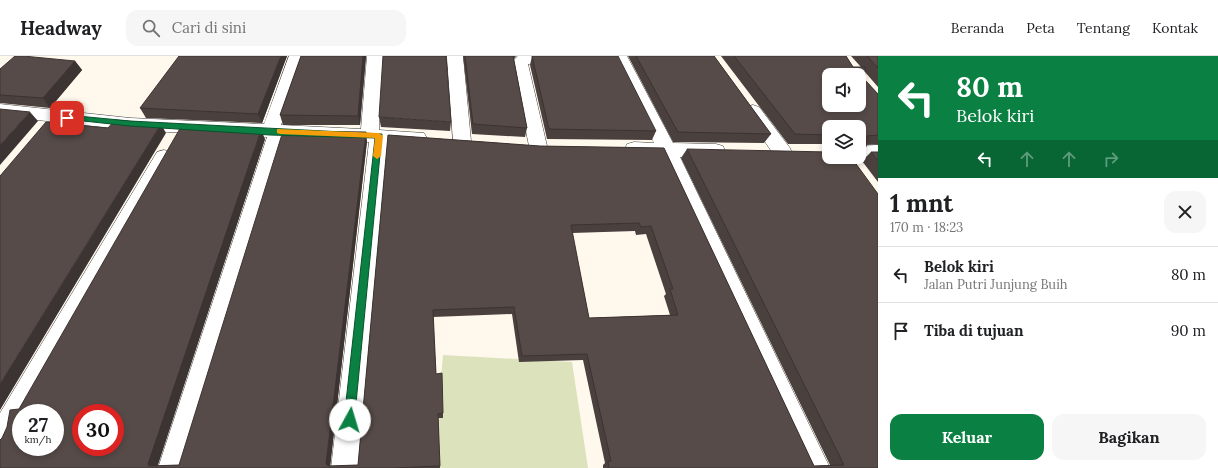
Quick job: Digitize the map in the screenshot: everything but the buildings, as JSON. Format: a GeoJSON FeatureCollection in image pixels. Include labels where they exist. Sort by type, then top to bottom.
{"type":"FeatureCollection","features":[{"type":"Feature","properties":{"kind":"street"},"geometry":{"type":"LineString","coordinates":[[172,468],[297,56]]}},
{"type":"Feature","properties":{"kind":"street"},"geometry":{"type":"LineString","coordinates":[[345,468],[375,135],[375,56]]}},
{"type":"Feature","properties":{"kind":"street"},"geometry":{"type":"LineString","coordinates":[[0,110],[54,116],[135,118],[181,126],[274,132],[375,135],[454,141],[455,56]]}},
{"type":"Feature","properties":{"kind":"street"},"geometry":{"type":"LineString","coordinates":[[538,146],[520,62],[524,59],[553,58],[559,56]]}},
{"type":"Feature","properties":{"kind":"street"},"geometry":{"type":"LineString","coordinates":[[619,56],[667,150],[816,468]]}},
{"type":"Feature","properties":{"kind":"street"},"geometry":{"type":"LineString","coordinates":[[743,98],[790,153],[760,152]]}},
{"type":"Feature","properties":{"kind":"street"},"geometry":{"type":"LineString","coordinates":[[39,134],[54,116]]}},
{"type":"Feature","properties":{"kind":"street"},"geometry":{"type":"LineString","coordinates":[[0,440],[181,126]]}},
{"type":"Feature","properties":{"kind":"street"},"geometry":{"type":"LineString","coordinates":[[614,148],[736,152]]}},
{"type":"Feature","properties":{"kind":"street"},"geometry":{"type":"LineString","coordinates":[[866,156],[878,152]]}},
{"type":"Feature","properties":{"kind":"green space"},"geometry":{"type":"Polygon","coordinates":[[[443,355],[572,362],[588,468],[433,468],[443,355]]]}},
{"type":"Feature","properties":{"kind":"slow traffic"},"geometry":{"type":"LineString","coordinates":[[280,131],[370,134],[379,136],[377,156]]}},
{"type":"Feature","properties":{"kind":"route"},"geometry":{"type":"LineString","coordinates":[[67,118],[130,124],[270,132],[370,134],[379,136],[350,420]]}}]}
